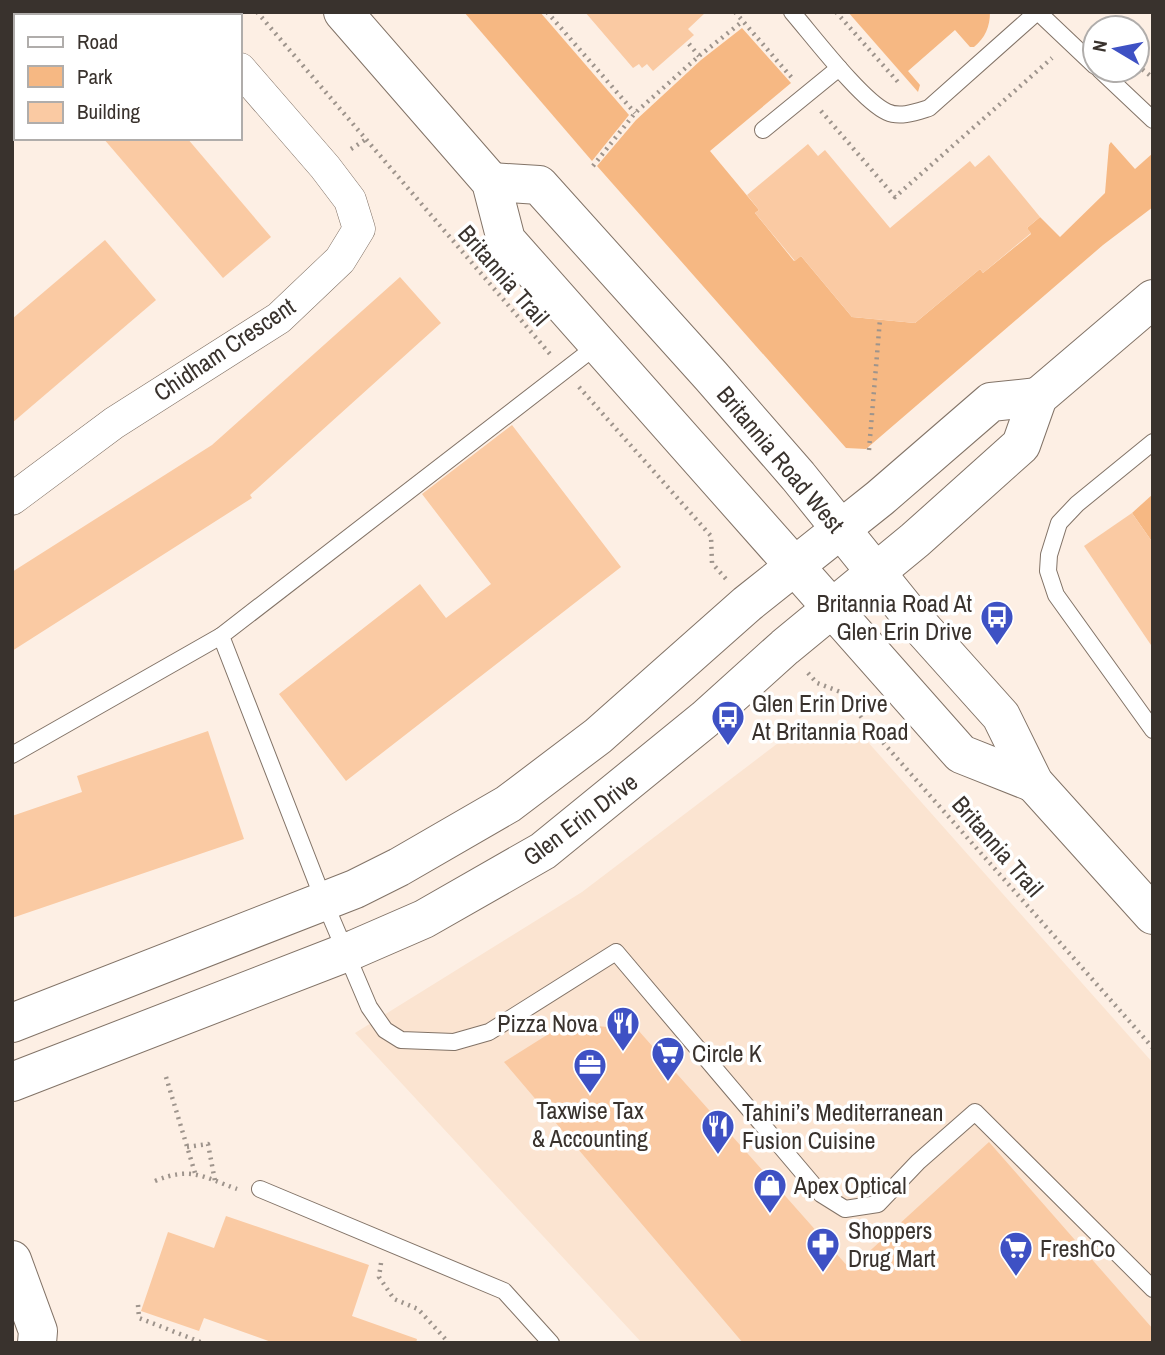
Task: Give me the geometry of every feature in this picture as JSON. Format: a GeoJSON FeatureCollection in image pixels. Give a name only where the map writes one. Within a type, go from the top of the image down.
{"type":"FeatureCollection","features":[{"type":"Feature","properties":{"kind":"street","name":"Britannia Road West"},"geometry":{"type":"LineString","coordinates":[[344,12],[491,182],[506,240],[961,754],[1034,783]]}},
{"type":"Feature","properties":{"kind":"street","name":"Chidham Crescent"},"geometry":{"type":"LineString","coordinates":[[12,499],[114,422],[279,318],[340,260],[359,229],[350,200],[242,71]]}},
{"type":"Feature","properties":{"kind":"street","name":"Britannia Road West"},"geometry":{"type":"LineString","coordinates":[[491,182],[539,185],[711,376],[906,610],[1001,716],[1034,783],[1153,915]]}},
{"type":"Feature","properties":{"kind":"street"},"geometry":{"type":"LineString","coordinates":[[12,1023],[324,901],[399,867],[508,804],[597,736],[747,604],[841,530],[991,402],[1038,397],[1153,299]]}},
{"type":"Feature","properties":{"kind":"street","name":"Glen Erin Drive"},"geometry":{"type":"LineString","coordinates":[[12,1082],[346,953],[424,919],[542,851],[695,728],[785,647],[1021,446],[1038,397]]}},
{"type":"Feature","properties":{"kind":"street"},"geometry":{"type":"LineString","coordinates":[[12,1261],[38,1331],[37,1343]]}},
{"type":"Feature","properties":{"kind":"lane"},"geometry":{"type":"LineString","coordinates":[[792,12],[839,68],[870,100],[887,112],[910,114],[929,108],[1038,12],[1081,53]]}},
{"type":"Feature","properties":{"kind":"lane"},"geometry":{"type":"LineString","coordinates":[[763,130],[839,68]]}},
{"type":"Feature","properties":{"kind":"lane"},"geometry":{"type":"LineString","coordinates":[[1115,84],[1153,120]]}},
{"type":"Feature","properties":{"kind":"lane"},"geometry":{"type":"LineString","coordinates":[[12,755],[220,636],[599,344]]}},
{"type":"Feature","properties":{"kind":"lane"},"geometry":{"type":"LineString","coordinates":[[1153,442],[1059,523],[1049,555],[1048,571],[1056,595],[1153,730]]}},
{"type":"Feature","properties":{"kind":"lane"},"geometry":{"type":"LineString","coordinates":[[220,636],[324,901],[369,1007],[385,1030],[401,1040],[454,1042],[489,1032],[616,953],[821,1194],[845,1209],[878,1204],[918,1161],[975,1112],[1153,1289]]}},
{"type":"Feature","properties":{"kind":"lane"},"geometry":{"type":"LineString","coordinates":[[260,1189],[505,1291],[551,1343]]}},
{"type":"Feature","properties":{"kind":"path","name":"Britannia Trail"},"geometry":{"type":"LineString","coordinates":[[257,12],[455,246],[710,536],[712,563]]}},
{"type":"Feature","properties":{"kind":"path"},"geometry":{"type":"LineString","coordinates":[[547,12],[635,113]]}},
{"type":"Feature","properties":{"kind":"path"},"geometry":{"type":"LineString","coordinates":[[836,12],[898,82]]}},
{"type":"Feature","properties":{"kind":"path"},"geometry":{"type":"LineString","coordinates":[[593,166],[635,113],[743,21]]}},
{"type":"Feature","properties":{"kind":"path"},"geometry":{"type":"LineString","coordinates":[[689,44],[699,56]]}},
{"type":"Feature","properties":{"kind":"path"},"geometry":{"type":"LineString","coordinates":[[869,450],[880,320]]}},
{"type":"Feature","properties":{"kind":"path","name":"Britannia Trail"},"geometry":{"type":"LineString","coordinates":[[811,677],[817,684],[843,693],[865,722],[1153,1048]]}},
{"type":"Feature","properties":{"kind":"path"},"geometry":{"type":"LineString","coordinates":[[166,1077],[195,1174]]}},
{"type":"Feature","properties":{"kind":"path"},"geometry":{"type":"LineString","coordinates":[[187,1147],[208,1144],[215,1181]]}},
{"type":"Feature","properties":{"kind":"path"},"geometry":{"type":"LineString","coordinates":[[155,1181],[174,1173],[195,1174],[246,1193],[260,1189]]}},
{"type":"Feature","properties":{"kind":"path"},"geometry":{"type":"LineString","coordinates":[[384,1241],[379,1277],[394,1299],[418,1309],[449,1343]]}},
{"type":"Feature","properties":{"kind":"path"},"geometry":{"type":"LineString","coordinates":[[138,1304],[139,1318],[203,1343]]}},
{"type":"Feature","properties":{"kind":"shaded area"},"geometry":{"type":"Polygon","coordinates":[[[851,723],[1153,1063],[1153,1343],[642,1343],[355,1033],[582,892],[798,728],[851,723]]]}},
{"type":"Feature","properties":{"kind":"green space"},"geometry":{"type":"Polygon","coordinates":[[[464,12],[540,12],[629,115],[592,161],[464,12]]]}},
{"type":"Feature","properties":{"kind":"green space"},"geometry":{"type":"Polygon","coordinates":[[[848,12],[990,12],[986,32],[974,47],[970,47],[955,30],[908,71],[920,85],[918,92],[848,12]]]}},
{"type":"Feature","properties":{"kind":"green space"},"geometry":{"type":"Polygon","coordinates":[[[742,28],[791,83],[710,151],[759,210],[755,213],[794,261],[801,256],[852,317],[915,323],[980,269],[983,273],[1031,234],[1027,228],[1040,217],[1060,237],[1105,193],[1111,142],[1135,169],[1153,153],[1153,207],[1103,245],[866,449],[846,448],[597,166],[636,120],[701,60],[742,28]]]}},
{"type":"Feature","properties":{"kind":"green space"},"geometry":{"type":"Polygon","coordinates":[[[1153,494],[1153,543],[1132,513],[1153,494]]]}},
{"type":"Feature","properties":{"kind":"building"},"geometry":{"type":"Polygon","coordinates":[[[585,12],[706,12],[688,29],[694,35],[653,71],[647,64],[642,68],[639,64],[633,68],[585,12]]]}},
{"type":"Feature","properties":{"kind":"building"},"geometry":{"type":"Polygon","coordinates":[[[105,140],[189,140],[271,237],[223,278],[105,140]]]}},
{"type":"Feature","properties":{"kind":"building"},"geometry":{"type":"Polygon","coordinates":[[[808,144],[818,156],[825,150],[890,228],[970,161],[975,167],[989,155],[1040,217],[1027,228],[1031,233],[983,273],[980,269],[915,323],[852,317],[801,256],[795,261],[755,213],[759,210],[747,195],[808,144]]]}},
{"type":"Feature","properties":{"kind":"building"},"geometry":{"type":"Polygon","coordinates":[[[105,240],[156,300],[12,423],[12,319],[105,240]]]}},
{"type":"Feature","properties":{"kind":"building"},"geometry":{"type":"Polygon","coordinates":[[[400,277],[441,323],[250,495],[252,498],[12,651],[12,572],[212,445],[400,277]]]}},
{"type":"Feature","properties":{"kind":"building"},"geometry":{"type":"Polygon","coordinates":[[[512,425],[621,567],[346,781],[279,694],[420,584],[446,618],[491,584],[422,494],[512,425]]]}},
{"type":"Feature","properties":{"kind":"building"},"geometry":{"type":"Polygon","coordinates":[[[1132,513],[1153,543],[1153,648],[1084,546],[1132,513]]]}},
{"type":"Feature","properties":{"kind":"building"},"geometry":{"type":"Polygon","coordinates":[[[208,731],[244,839],[12,918],[12,816],[82,792],[77,776],[208,731]]]}},
{"type":"Feature","properties":{"kind":"building"},"geometry":{"type":"Polygon","coordinates":[[[566,1023],[638,1030],[850,1269],[989,1142],[1153,1329],[1153,1343],[743,1343],[504,1062],[566,1023]]]}},
{"type":"Feature","properties":{"kind":"building"},"geometry":{"type":"Polygon","coordinates":[[[226,1216],[369,1265],[352,1316],[417,1339],[416,1343],[274,1343],[204,1318],[199,1331],[141,1311],[168,1232],[214,1248],[226,1216]]]}},
{"type":"Feature","properties":{"kind":"place","name":"Britannia Road At Glen Erin Drive"},"geometry":{"type":"Point","coordinates":[997,647]}},
{"type":"Feature","properties":{"kind":"place","name":"Glen Erin Drive At Britannia Road"},"geometry":{"type":"Point","coordinates":[728,747]}},
{"type":"Feature","properties":{"kind":"place","name":"Pizza Nova"},"geometry":{"type":"Point","coordinates":[623,1053]}},
{"type":"Feature","properties":{"kind":"place","name":"Circle K"},"geometry":{"type":"Point","coordinates":[668,1083]}},
{"type":"Feature","properties":{"kind":"place","name":"Taxwise Tax & Accounting"},"geometry":{"type":"Point","coordinates":[590,1095]}},
{"type":"Feature","properties":{"kind":"place","name":"Tahini’s Mediterranean Fusion Cuisine"},"geometry":{"type":"Point","coordinates":[718,1156]}},
{"type":"Feature","properties":{"kind":"place","name":"Apex Optical"},"geometry":{"type":"Point","coordinates":[770,1215]}},
{"type":"Feature","properties":{"kind":"place","name":"Shoppers Drug Mart"},"geometry":{"type":"Point","coordinates":[823,1274]}},
{"type":"Feature","properties":{"kind":"place","name":"FreshCo"},"geometry":{"type":"Point","coordinates":[1016,1278]}}]}
